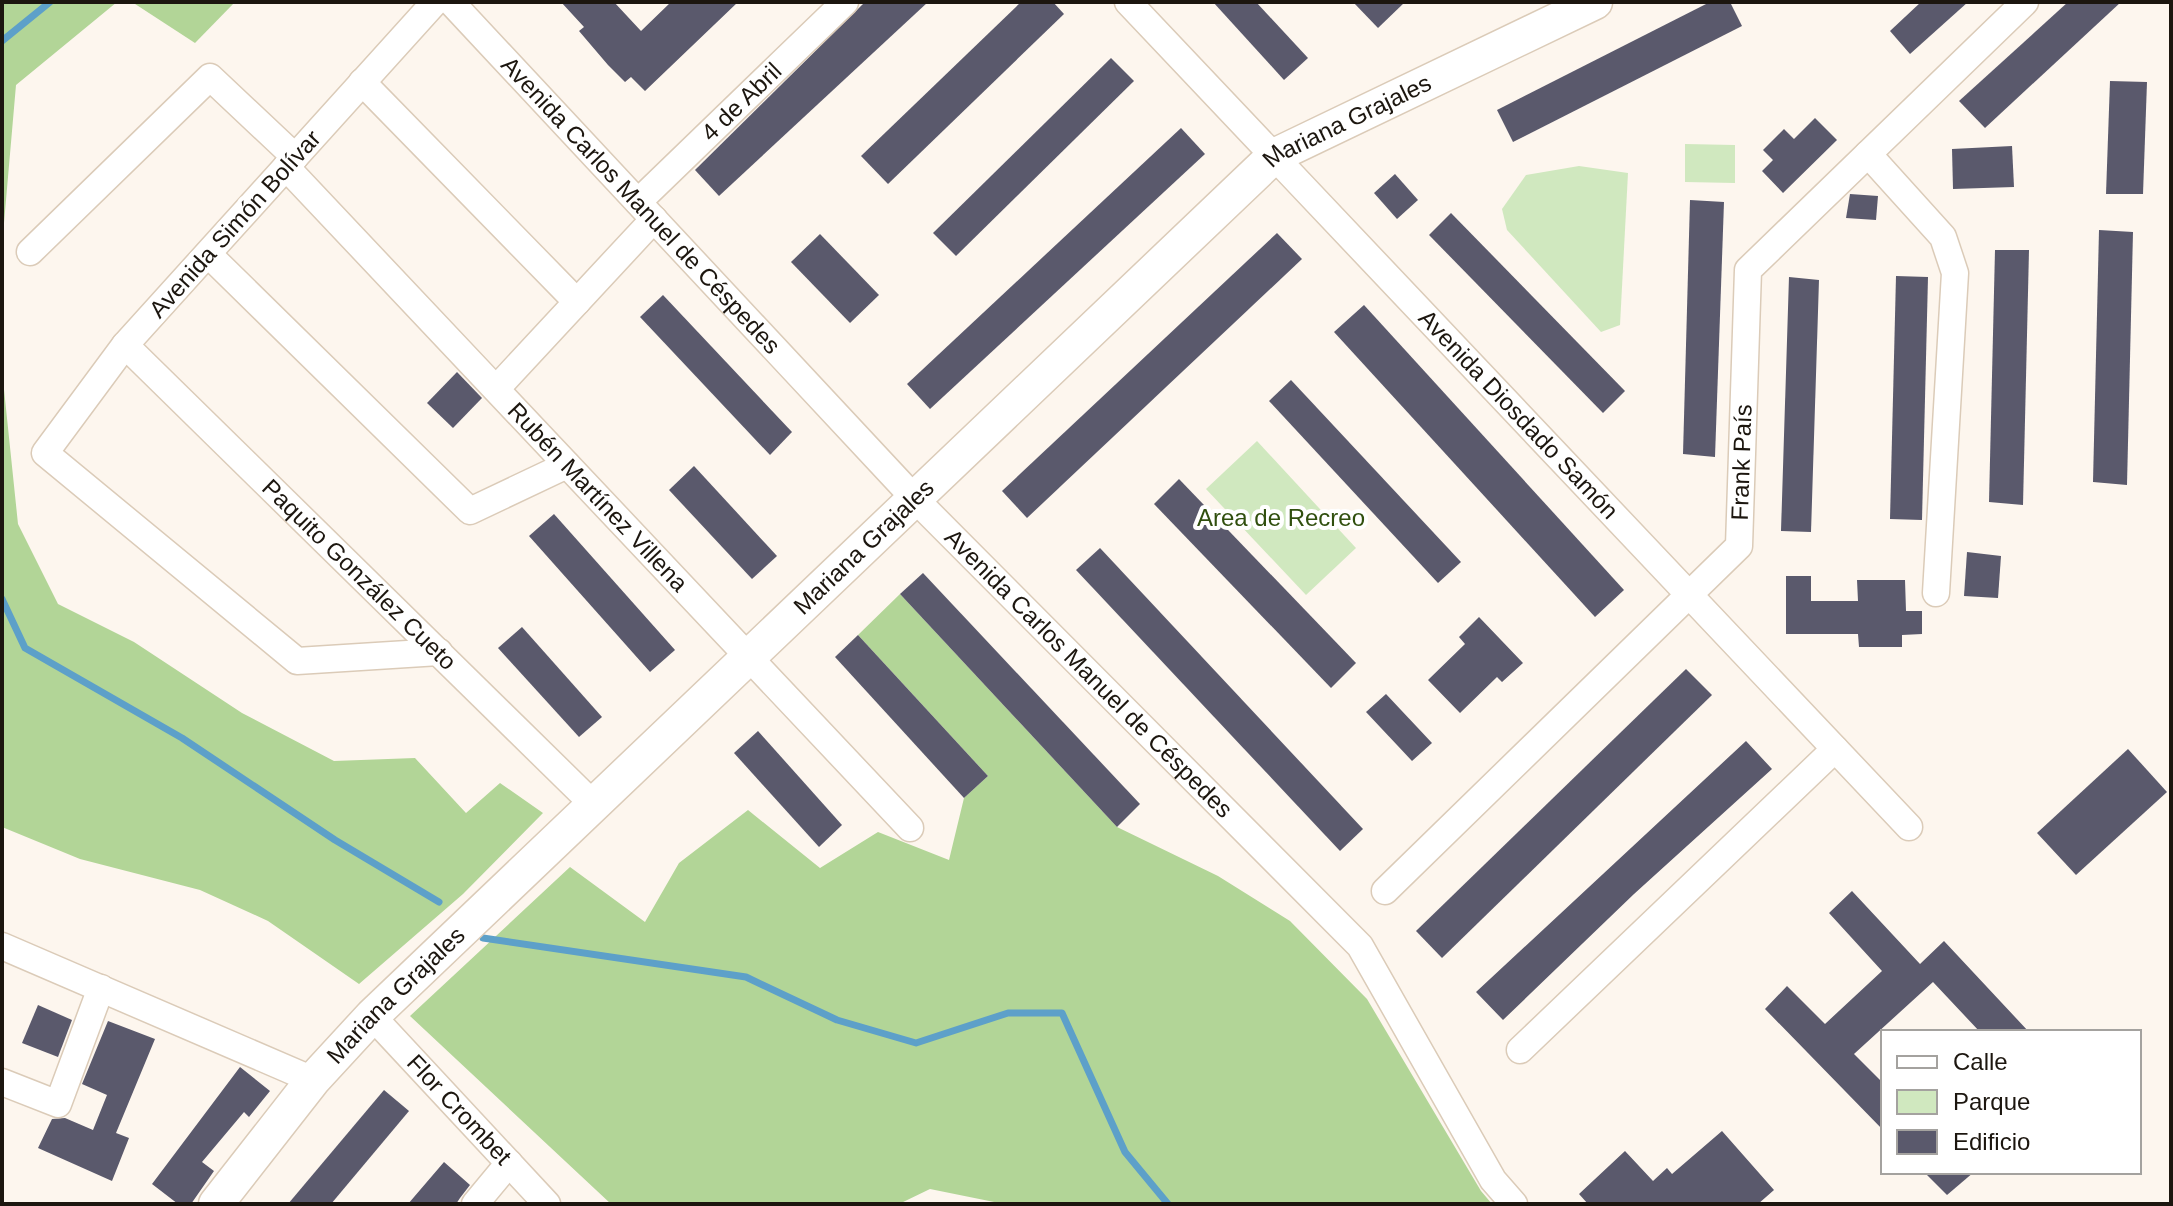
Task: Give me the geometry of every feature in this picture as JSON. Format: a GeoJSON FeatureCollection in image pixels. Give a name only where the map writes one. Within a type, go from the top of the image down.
{"type":"FeatureCollection","features":[{"type":"Feature","properties":{"kind":"street","name":"Avenida Simón Bolívar"},"geometry":{"type":"LineString","coordinates":[[435,2],[125,345],[45,453],[297,661],[439,652]]}},
{"type":"Feature","properties":{"kind":"street","name":"Avenida Carlos Manuel de Céspedes"},"geometry":{"type":"LineString","coordinates":[[451,2],[915,499],[1360,946],[1493,1180],[1514,1204]]}},
{"type":"Feature","properties":{"kind":"street","name":"4 de Abril"},"geometry":{"type":"LineString","coordinates":[[496,389],[577,302],[646,211],[845,2]]}},
{"type":"Feature","properties":{"kind":"street","name":"Avenida Diosdado Samón"},"geometry":{"type":"LineString","coordinates":[[1128,2],[1909,827]]}},
{"type":"Feature","properties":{"kind":"street","name":"Mariana Grajales"},"geometry":{"type":"LineString","coordinates":[[216,1204],[313,1080],[372,1016],[1274,156],[1595,2]]}},
{"type":"Feature","properties":{"kind":"street","name":"Frank País"},"geometry":{"type":"LineString","coordinates":[[1385,891],[1739,546],[1748,270],[2025,2]]}},
{"type":"Feature","properties":{"kind":"street","name":"Rubén Martínez Villena"},"geometry":{"type":"LineString","coordinates":[[30,252],[210,77],[496,389],[910,828]]}},
{"type":"Feature","properties":{"kind":"street"},"geometry":{"type":"LineString","coordinates":[[362,82],[577,302]]}},
{"type":"Feature","properties":{"kind":"street"},"geometry":{"type":"LineString","coordinates":[[1868,154],[1943,237],[1955,273],[1936,593]]}},
{"type":"Feature","properties":{"kind":"street"},"geometry":{"type":"LineString","coordinates":[[208,254],[470,511],[567,465]]}},
{"type":"Feature","properties":{"kind":"street","name":"Paquito González Cueto"},"geometry":{"type":"LineString","coordinates":[[125,345],[594,805]]}},
{"type":"Feature","properties":{"kind":"street"},"geometry":{"type":"LineString","coordinates":[[1520,1050],[1835,749]]}},
{"type":"Feature","properties":{"kind":"street"},"geometry":{"type":"LineString","coordinates":[[2,946],[313,1080]]}},
{"type":"Feature","properties":{"kind":"street"},"geometry":{"type":"LineString","coordinates":[[2,1082],[58,1104],[101,988]]}},
{"type":"Feature","properties":{"kind":"street","name":"Flor Crombet"},"geometry":{"type":"LineString","coordinates":[[372,1016],[547,1204]]}},
{"type":"Feature","properties":{"kind":"street"},"geometry":{"type":"LineString","coordinates":[[475,1204],[509,1163]]}},
{"type":"Feature","properties":{"kind":"green space"},"geometry":{"type":"Polygon","coordinates":[[[2,2],[117,2],[16,85],[2,246],[2,2]]]}},
{"type":"Feature","properties":{"kind":"green space"},"geometry":{"type":"Polygon","coordinates":[[[132,2],[235,2],[195,43],[132,2]]]}},
{"type":"Feature","properties":{"kind":"green space"},"geometry":{"type":"Polygon","coordinates":[[[1685,144],[1735,145],[1735,183],[1685,182],[1685,144]]]}},
{"type":"Feature","properties":{"kind":"green space"},"geometry":{"type":"Polygon","coordinates":[[[1579,166],[1628,173],[1620,325],[1601,332],[1507,230],[1502,209],[1526,175],[1579,166]]]}},
{"type":"Feature","properties":{"kind":"green space"},"geometry":{"type":"Polygon","coordinates":[[[2,370],[18,524],[58,604],[134,642],[242,713],[334,761],[415,758],[466,813],[500,783],[543,813],[463,894],[359,984],[268,921],[200,890],[80,859],[2,827],[2,370]]]}},
{"type":"Feature","properties":{"kind":"green space","name":"Area de Recreo"},"geometry":{"type":"Polygon","coordinates":[[[1257,441],[1356,548],[1306,595],[1206,489],[1257,441]]]}},
{"type":"Feature","properties":{"kind":"green space"},"geometry":{"type":"Polygon","coordinates":[[[900,594],[1117,827],[1218,876],[1290,921],[1367,999],[1481,1191],[1492,1204],[1004,1204],[930,1189],[899,1204],[611,1204],[410,1016],[570,867],[645,922],[679,863],[748,810],[820,868],[878,832],[949,860],[964,798],[988,776],[858,635],[900,594]]]}},
{"type":"Feature","properties":{"kind":"building"},"geometry":{"type":"Polygon","coordinates":[[[561,2],[614,2],[641,31],[671,2],[738,2],[645,91],[631,77],[625,82],[608,65],[579,31],[584,27],[561,2]]]}},
{"type":"Feature","properties":{"kind":"building"},"geometry":{"type":"Polygon","coordinates":[[[865,2],[928,2],[719,196],[695,170],[865,2]]]}},
{"type":"Feature","properties":{"kind":"building"},"geometry":{"type":"Polygon","coordinates":[[[1021,2],[1053,2],[1064,14],[888,184],[861,156],[1021,2]]]}},
{"type":"Feature","properties":{"kind":"building"},"geometry":{"type":"Polygon","coordinates":[[[1213,2],[1256,2],[1308,58],[1284,80],[1213,2]]]}},
{"type":"Feature","properties":{"kind":"building"},"geometry":{"type":"Polygon","coordinates":[[[1353,2],[1405,2],[1378,28],[1353,2]]]}},
{"type":"Feature","properties":{"kind":"building"},"geometry":{"type":"Polygon","coordinates":[[[1710,2],[1730,2],[1742,26],[1513,142],[1497,110],[1710,2]]]}},
{"type":"Feature","properties":{"kind":"building"},"geometry":{"type":"Polygon","coordinates":[[[1921,2],[1968,2],[1910,54],[1890,31],[1921,2]]]}},
{"type":"Feature","properties":{"kind":"building"},"geometry":{"type":"Polygon","coordinates":[[[2068,2],[2121,2],[1985,128],[1959,101],[2068,2]]]}},
{"type":"Feature","properties":{"kind":"building"},"geometry":{"type":"Polygon","coordinates":[[[1111,58],[1134,81],[956,256],[933,233],[1111,58]]]}},
{"type":"Feature","properties":{"kind":"building"},"geometry":{"type":"Polygon","coordinates":[[[2110,81],[2147,82],[2143,194],[2106,194],[2110,81]]]}},
{"type":"Feature","properties":{"kind":"building"},"geometry":{"type":"Polygon","coordinates":[[[1815,118],[1837,140],[1783,193],[1762,171],[1773,160],[1763,150],[1784,129],[1794,139],[1815,118]]]}},
{"type":"Feature","properties":{"kind":"building"},"geometry":{"type":"Polygon","coordinates":[[[1181,128],[1205,154],[930,409],[907,384],[1181,128]]]}},
{"type":"Feature","properties":{"kind":"building"},"geometry":{"type":"Polygon","coordinates":[[[2012,146],[2014,187],[1953,189],[1952,149],[2012,146]]]}},
{"type":"Feature","properties":{"kind":"building"},"geometry":{"type":"Polygon","coordinates":[[[1395,174],[1418,200],[1397,219],[1374,193],[1395,174]]]}},
{"type":"Feature","properties":{"kind":"building"},"geometry":{"type":"Polygon","coordinates":[[[1850,194],[1878,196],[1876,220],[1846,218],[1850,194]]]}},
{"type":"Feature","properties":{"kind":"building"},"geometry":{"type":"Polygon","coordinates":[[[1690,200],[1724,202],[1715,457],[1683,454],[1690,200]]]}},
{"type":"Feature","properties":{"kind":"building"},"geometry":{"type":"Polygon","coordinates":[[[1451,213],[1625,391],[1603,413],[1429,235],[1451,213]]]}},
{"type":"Feature","properties":{"kind":"building"},"geometry":{"type":"Polygon","coordinates":[[[2099,230],[2133,232],[2127,485],[2093,482],[2099,230]]]}},
{"type":"Feature","properties":{"kind":"building"},"geometry":{"type":"Polygon","coordinates":[[[1277,233],[1302,259],[1027,518],[1002,491],[1277,233]]]}},
{"type":"Feature","properties":{"kind":"building"},"geometry":{"type":"Polygon","coordinates":[[[820,234],[879,295],[850,323],[791,262],[820,234]]]}},
{"type":"Feature","properties":{"kind":"building"},"geometry":{"type":"Polygon","coordinates":[[[1995,250],[2029,250],[2023,505],[1989,502],[1995,250]]]}},
{"type":"Feature","properties":{"kind":"building"},"geometry":{"type":"Polygon","coordinates":[[[1896,276],[1928,277],[1922,520],[1890,519],[1896,276]]]}},
{"type":"Feature","properties":{"kind":"building"},"geometry":{"type":"Polygon","coordinates":[[[1789,277],[1819,280],[1811,532],[1781,531],[1789,277]]]}},
{"type":"Feature","properties":{"kind":"building"},"geometry":{"type":"Polygon","coordinates":[[[663,295],[792,432],[770,455],[640,317],[663,295]]]}},
{"type":"Feature","properties":{"kind":"building"},"geometry":{"type":"Polygon","coordinates":[[[1364,305],[1624,590],[1595,617],[1334,332],[1364,305]]]}},
{"type":"Feature","properties":{"kind":"building"},"geometry":{"type":"Polygon","coordinates":[[[457,372],[482,398],[453,428],[427,403],[457,372]]]}},
{"type":"Feature","properties":{"kind":"building"},"geometry":{"type":"Polygon","coordinates":[[[1291,380],[1461,562],[1438,583],[1269,401],[1291,380]]]}},
{"type":"Feature","properties":{"kind":"building"},"geometry":{"type":"Polygon","coordinates":[[[694,466],[777,556],[752,579],[669,490],[694,466]]]}},
{"type":"Feature","properties":{"kind":"building"},"geometry":{"type":"Polygon","coordinates":[[[1179,479],[1356,663],[1331,688],[1154,504],[1179,479]]]}},
{"type":"Feature","properties":{"kind":"building"},"geometry":{"type":"Polygon","coordinates":[[[554,514],[675,650],[650,672],[529,536],[554,514]]]}},
{"type":"Feature","properties":{"kind":"building"},"geometry":{"type":"Polygon","coordinates":[[[1100,548],[1363,829],[1340,851],[1076,570],[1100,548]]]}},
{"type":"Feature","properties":{"kind":"building"},"geometry":{"type":"Polygon","coordinates":[[[1967,552],[2001,556],[1998,598],[1964,596],[1967,552]]]}},
{"type":"Feature","properties":{"kind":"building"},"geometry":{"type":"Polygon","coordinates":[[[923,573],[1140,804],[1117,827],[900,594],[923,573]]]}},
{"type":"Feature","properties":{"kind":"building"},"geometry":{"type":"Polygon","coordinates":[[[1786,576],[1811,576],[1811,601],[1858,601],[1857,580],[1905,580],[1906,611],[1922,611],[1922,634],[1902,635],[1902,647],[1859,647],[1858,634],[1786,634],[1786,576]]]}},
{"type":"Feature","properties":{"kind":"building"},"geometry":{"type":"Polygon","coordinates":[[[1479,617],[1523,663],[1502,682],[1497,677],[1460,713],[1428,680],[1465,644],[1459,637],[1479,617]]]}},
{"type":"Feature","properties":{"kind":"building"},"geometry":{"type":"Polygon","coordinates":[[[522,627],[602,717],[579,737],[498,648],[522,627]]]}},
{"type":"Feature","properties":{"kind":"building"},"geometry":{"type":"Polygon","coordinates":[[[858,635],[988,776],[964,798],[835,657],[858,635]]]}},
{"type":"Feature","properties":{"kind":"building"},"geometry":{"type":"Polygon","coordinates":[[[1686,669],[1712,695],[1442,958],[1416,931],[1686,669]]]}},
{"type":"Feature","properties":{"kind":"building"},"geometry":{"type":"Polygon","coordinates":[[[1386,694],[1432,743],[1412,761],[1366,712],[1386,694]]]}},
{"type":"Feature","properties":{"kind":"building"},"geometry":{"type":"Polygon","coordinates":[[[758,731],[842,825],[819,847],[734,753],[758,731]]]}},
{"type":"Feature","properties":{"kind":"building"},"geometry":{"type":"Polygon","coordinates":[[[1746,741],[1772,769],[1634,894],[1503,1020],[1476,992],[1746,741]]]}},
{"type":"Feature","properties":{"kind":"building"},"geometry":{"type":"Polygon","coordinates":[[[2128,749],[2167,792],[2076,875],[2037,833],[2128,749]]]}},
{"type":"Feature","properties":{"kind":"building"},"geometry":{"type":"Polygon","coordinates":[[[1852,891],[1920,964],[1944,941],[2027,1030],[1978,1030],[1933,982],[1854,1054],[1881,1081],[1881,1128],[1765,1009],[1787,986],[1825,1024],[1882,971],[1829,913],[1852,891]]]}},
{"type":"Feature","properties":{"kind":"building"},"geometry":{"type":"Polygon","coordinates":[[[38,1005],[72,1020],[58,1057],[22,1043],[38,1005]]]}},
{"type":"Feature","properties":{"kind":"building"},"geometry":{"type":"Polygon","coordinates":[[[108,1021],[155,1039],[116,1133],[129,1138],[112,1181],[38,1148],[52,1119],[65,1118],[93,1130],[107,1095],[82,1084],[108,1021]]]}},
{"type":"Feature","properties":{"kind":"building"},"geometry":{"type":"Polygon","coordinates":[[[240,1067],[270,1091],[249,1117],[244,1112],[202,1162],[214,1171],[191,1204],[178,1204],[152,1184],[240,1067]]]}},
{"type":"Feature","properties":{"kind":"building"},"geometry":{"type":"Polygon","coordinates":[[[384,1090],[409,1111],[331,1204],[288,1204],[384,1090]]]}},
{"type":"Feature","properties":{"kind":"building"},"geometry":{"type":"Polygon","coordinates":[[[1722,1131],[1774,1190],[1758,1204],[1588,1204],[1579,1194],[1625,1151],[1653,1181],[1667,1168],[1672,1174],[1722,1131]]]}},
{"type":"Feature","properties":{"kind":"building"},"geometry":{"type":"Polygon","coordinates":[[[444,1162],[470,1185],[456,1204],[408,1204],[444,1162]]]}},
{"type":"Feature","properties":{"kind":"building"},"geometry":{"type":"Polygon","coordinates":[[[1926,1174],[1972,1174],[1947,1195],[1926,1174]]]}},
{"type":"Feature","properties":{"kind":"waterway"},"geometry":{"type":"LineString","coordinates":[[2,41],[50,2]]}},
{"type":"Feature","properties":{"kind":"waterway"},"geometry":{"type":"LineString","coordinates":[[2,599],[25,648],[182,738],[335,840],[439,902]]}},
{"type":"Feature","properties":{"kind":"waterway"},"geometry":{"type":"LineString","coordinates":[[483,938],[746,977],[837,1020],[916,1043],[1008,1013],[1062,1013],[1125,1152],[1168,1204]]}}]}
